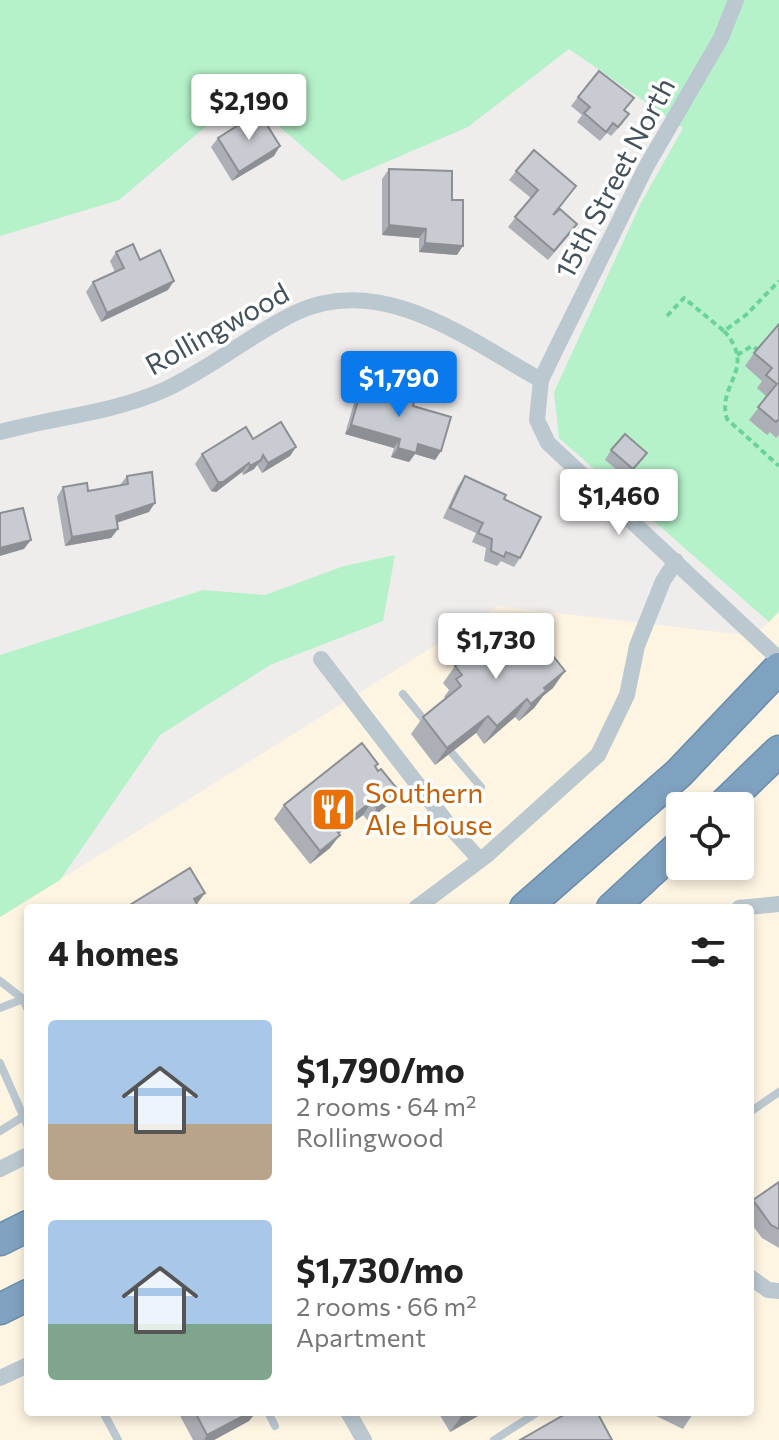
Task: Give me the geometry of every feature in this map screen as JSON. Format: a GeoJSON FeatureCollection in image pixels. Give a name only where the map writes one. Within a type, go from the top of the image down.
{"type":"FeatureCollection","features":[{"type":"Feature","properties":{"kind":"highway"},"geometry":{"type":"LineString","coordinates":[[530,904],[679,773],[779,668]]}},
{"type":"Feature","properties":{"kind":"highway"},"geometry":{"type":"LineString","coordinates":[[737,792],[779,751]]}},
{"type":"Feature","properties":{"kind":"highway"},"geometry":{"type":"LineString","coordinates":[[616,904],[666,858]]}},
{"type":"Feature","properties":{"kind":"highway"},"geometry":{"type":"LineString","coordinates":[[0,1240],[24,1228]]}},
{"type":"Feature","properties":{"kind":"highway"},"geometry":{"type":"LineString","coordinates":[[0,1309],[24,1297]]}},
{"type":"Feature","properties":{"kind":"street","name":"15th Street North"},"geometry":{"type":"LineString","coordinates":[[541,380],[632,194],[721,38],[736,0]]}},
{"type":"Feature","properties":{"kind":"street","name":"Rollingwood"},"geometry":{"type":"LineString","coordinates":[[0,432],[46,420],[121,407],[166,389],[294,314],[341,298],[380,302],[416,312],[541,380]]}},
{"type":"Feature","properties":{"kind":"street"},"geometry":{"type":"LineString","coordinates":[[541,380],[537,420],[548,443],[779,659]]}},
{"type":"Feature","properties":{"kind":"street"},"geometry":{"type":"LineString","coordinates":[[421,904],[480,860],[598,755],[627,695],[642,633],[663,581],[676,561]]}},
{"type":"Feature","properties":{"kind":"street"},"geometry":{"type":"LineString","coordinates":[[321,659],[451,828],[480,860]]}},
{"type":"Feature","properties":{"kind":"street"},"geometry":{"type":"LineString","coordinates":[[754,906],[779,904]]}},
{"type":"Feature","properties":{"kind":"street"},"geometry":{"type":"LineString","coordinates":[[0,1169],[24,1157]]}},
{"type":"Feature","properties":{"kind":"street"},"geometry":{"type":"LineString","coordinates":[[754,1280],[768,1290],[779,1291]]}},
{"type":"Feature","properties":{"kind":"street"},"geometry":{"type":"LineString","coordinates":[[0,1378],[24,1367]]}},
{"type":"Feature","properties":{"kind":"street"},"geometry":{"type":"LineString","coordinates":[[350,1416],[364,1440]]}},
{"type":"Feature","properties":{"kind":"lane"},"geometry":{"type":"LineString","coordinates":[[403,694],[426,722]]}},
{"type":"Feature","properties":{"kind":"lane"},"geometry":{"type":"LineString","coordinates":[[451,752],[481,787]]}},
{"type":"Feature","properties":{"kind":"lane"},"geometry":{"type":"LineString","coordinates":[[0,981],[23,999]]}},
{"type":"Feature","properties":{"kind":"lane"},"geometry":{"type":"LineString","coordinates":[[2,1004],[23,999]]}},
{"type":"Feature","properties":{"kind":"lane"},"geometry":{"type":"LineString","coordinates":[[0,1063],[24,1122]]}},
{"type":"Feature","properties":{"kind":"lane"},"geometry":{"type":"LineString","coordinates":[[754,1109],[779,1092]]}},
{"type":"Feature","properties":{"kind":"lane"},"geometry":{"type":"LineString","coordinates":[[0,1131],[21,1118]]}},
{"type":"Feature","properties":{"kind":"lane"},"geometry":{"type":"LineString","coordinates":[[105,1416],[118,1440]]}},
{"type":"Feature","properties":{"kind":"lane"},"geometry":{"type":"LineString","coordinates":[[270,1416],[275,1426]]}},
{"type":"Feature","properties":{"kind":"lane"},"geometry":{"type":"LineString","coordinates":[[494,1440],[532,1416]]}},
{"type":"Feature","properties":{"kind":"path"},"geometry":{"type":"LineString","coordinates":[[724,331],[746,315],[779,281]]}},
{"type":"Feature","properties":{"kind":"path"},"geometry":{"type":"LineString","coordinates":[[667,316],[685,296],[724,331],[737,355],[735,379],[723,408],[727,419],[779,466]]}},
{"type":"Feature","properties":{"kind":"path"},"geometry":{"type":"LineString","coordinates":[[737,355],[752,346],[758,350]]}},
{"type":"Feature","properties":{"kind":"shaded area"},"geometry":{"type":"Polygon","coordinates":[[[498,606],[753,636],[779,613],[779,1440],[0,1440],[0,917],[498,606]]]}},
{"type":"Feature","properties":{"kind":"green space"},"geometry":{"type":"Polygon","coordinates":[[[0,0],[779,0],[779,611],[769,622],[559,438],[554,392],[641,203],[683,128],[569,49],[468,127],[342,181],[243,95],[119,200],[0,236],[0,0]]]}},
{"type":"Feature","properties":{"kind":"green space"},"geometry":{"type":"Polygon","coordinates":[[[395,555],[383,621],[270,665],[160,735],[60,880],[0,917],[0,655],[203,590],[265,595],[344,566],[395,555]]]}},
{"type":"Feature","properties":{"kind":"building"},"geometry":{"type":"Polygon","coordinates":[[[599,71],[634,98],[624,110],[629,114],[618,127],[613,123],[606,132],[584,113],[590,107],[578,97],[599,71]]]}},
{"type":"Feature","properties":{"kind":"building"},"geometry":{"type":"Polygon","coordinates":[[[259,112],[280,146],[239,172],[218,138],[259,112]]]}},
{"type":"Feature","properties":{"kind":"building"},"geometry":{"type":"Polygon","coordinates":[[[534,150],[576,186],[553,215],[560,209],[577,224],[554,251],[515,217],[538,190],[516,171],[534,150]]]}},
{"type":"Feature","properties":{"kind":"building"},"geometry":{"type":"Polygon","coordinates":[[[389,169],[452,171],[452,200],[463,200],[463,246],[425,243],[426,229],[389,225],[389,169]]]}},
{"type":"Feature","properties":{"kind":"building"},"geometry":{"type":"Polygon","coordinates":[[[133,244],[140,260],[160,250],[174,281],[107,313],[93,282],[124,268],[116,252],[133,244]]]}},
{"type":"Feature","properties":{"kind":"building"},"geometry":{"type":"Polygon","coordinates":[[[779,324],[779,419],[776,422],[758,407],[777,384],[766,375],[772,368],[754,353],[779,324]]]}},
{"type":"Feature","properties":{"kind":"building"},"geometry":{"type":"Polygon","coordinates":[[[364,380],[392,388],[388,399],[398,402],[400,395],[415,399],[413,406],[451,417],[441,451],[418,444],[416,453],[398,448],[400,439],[351,425],[364,380]]]}},
{"type":"Feature","properties":{"kind":"building"},"geometry":{"type":"Polygon","coordinates":[[[281,422],[296,447],[268,463],[263,455],[261,460],[250,466],[249,463],[223,482],[218,482],[202,454],[246,427],[253,439],[281,422]]]}},
{"type":"Feature","properties":{"kind":"building"},"geometry":{"type":"Polygon","coordinates":[[[625,434],[647,453],[633,469],[611,450],[625,434]]]}},
{"type":"Feature","properties":{"kind":"building"},"geometry":{"type":"Polygon","coordinates":[[[152,472],[155,503],[116,516],[118,529],[72,537],[63,487],[87,483],[88,491],[128,484],[127,476],[152,472]]]}},
{"type":"Feature","properties":{"kind":"building"},"geometry":{"type":"Polygon","coordinates":[[[465,476],[506,495],[504,499],[541,517],[520,558],[506,552],[504,557],[491,551],[492,539],[478,533],[483,523],[450,508],[465,476]]]}},
{"type":"Feature","properties":{"kind":"building"},"geometry":{"type":"Polygon","coordinates":[[[23,508],[31,540],[0,548],[0,513],[23,508]]]}},
{"type":"Feature","properties":{"kind":"building"},"geometry":{"type":"Polygon","coordinates":[[[520,614],[565,671],[544,688],[546,691],[531,704],[527,699],[497,726],[488,716],[447,748],[423,717],[461,686],[456,679],[462,675],[455,666],[520,614]]]}},
{"type":"Feature","properties":{"kind":"building","name":"Southern Ale House"},"geometry":{"type":"Polygon","coordinates":[[[362,743],[378,764],[375,766],[378,771],[381,769],[399,791],[377,808],[372,801],[336,830],[340,835],[320,851],[284,805],[362,743]]]}},
{"type":"Feature","properties":{"kind":"building"},"geometry":{"type":"Polygon","coordinates":[[[190,868],[205,893],[194,899],[197,904],[132,904],[190,868]]]}},
{"type":"Feature","properties":{"kind":"building"},"geometry":{"type":"Polygon","coordinates":[[[779,1182],[779,1229],[771,1225],[754,1199],[779,1182]]]}},
{"type":"Feature","properties":{"kind":"building"},"geometry":{"type":"Polygon","coordinates":[[[197,1416],[243,1416],[207,1435],[197,1416]]]}},
{"type":"Feature","properties":{"kind":"building"},"geometry":{"type":"Polygon","coordinates":[[[562,1416],[599,1416],[612,1440],[520,1440],[562,1416]]]}},
{"type":"Feature","properties":{"kind":"place","name":"Southern Ale House"},"geometry":{"type":"Point","coordinates":[334,809]}}]}
